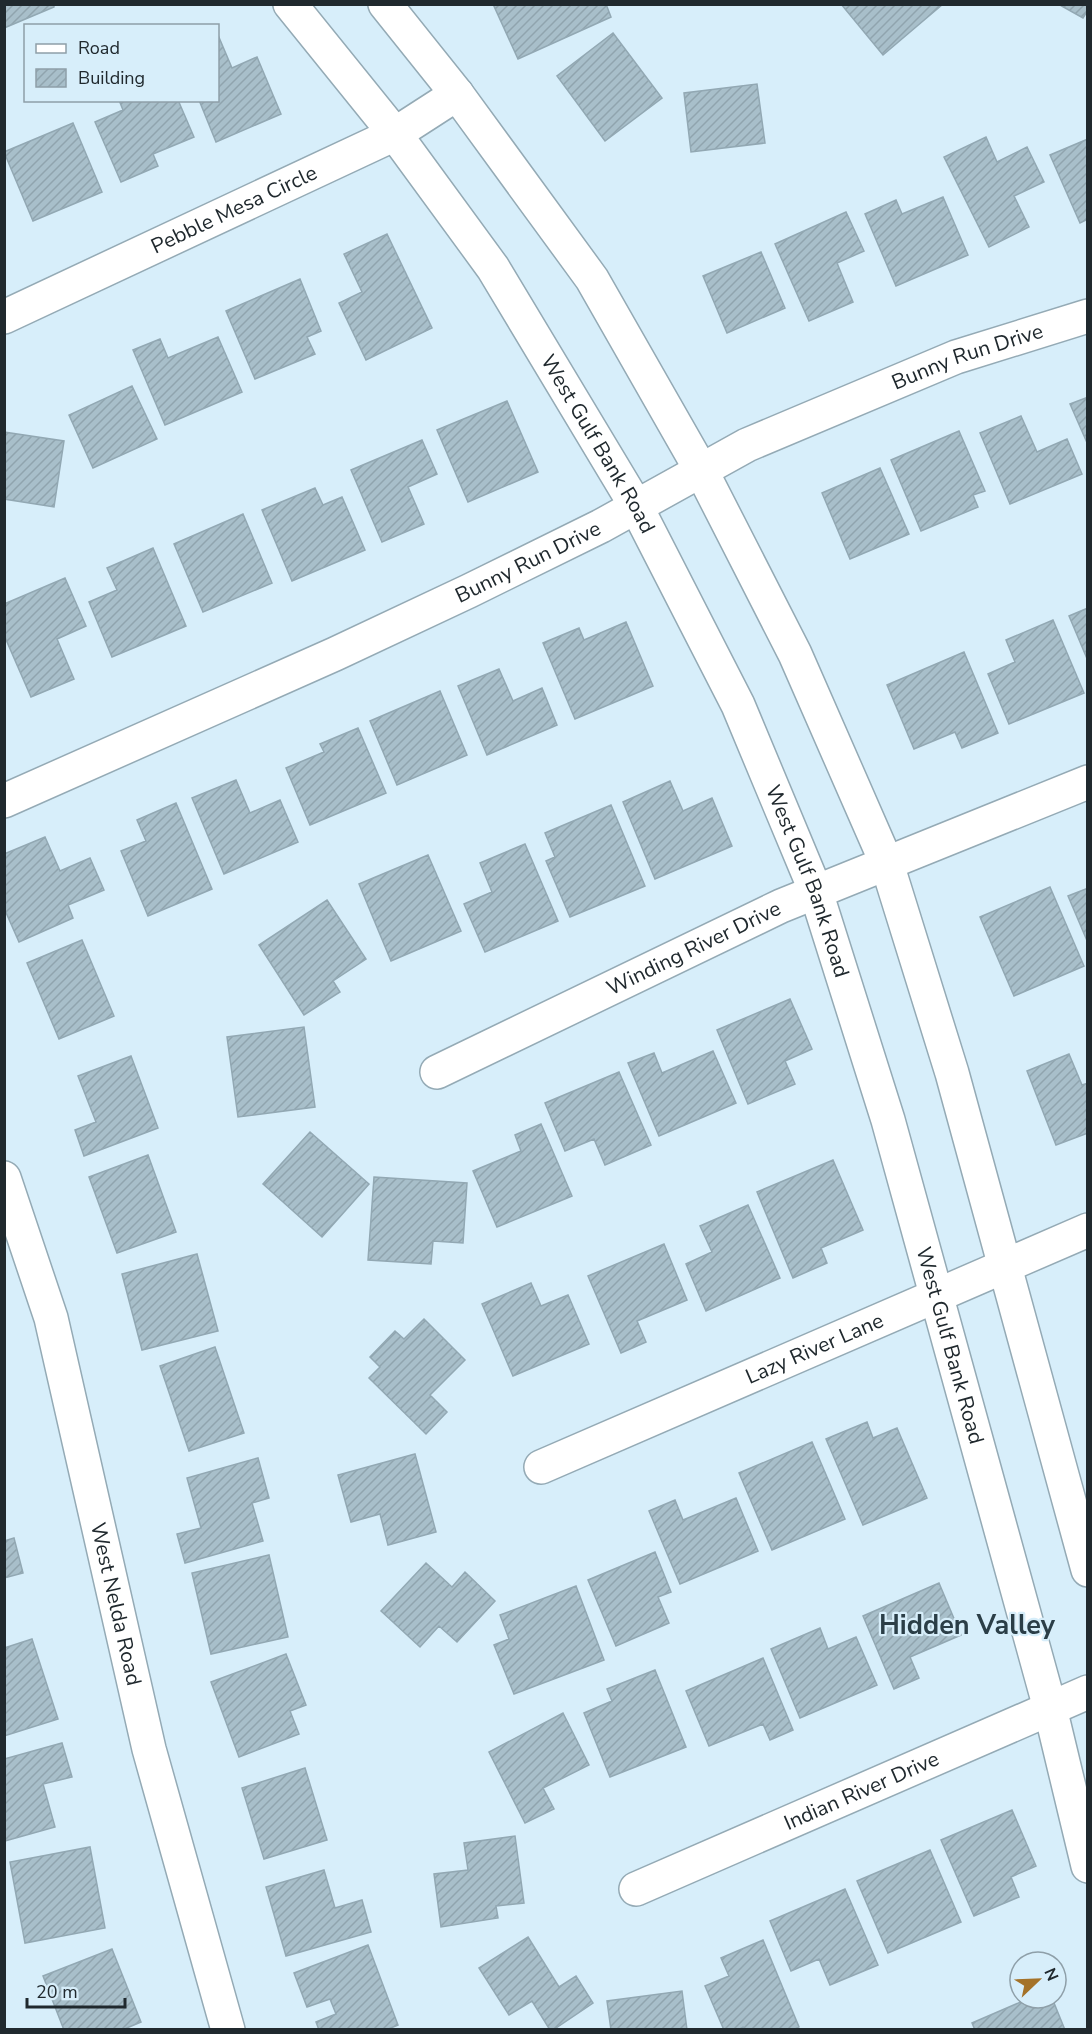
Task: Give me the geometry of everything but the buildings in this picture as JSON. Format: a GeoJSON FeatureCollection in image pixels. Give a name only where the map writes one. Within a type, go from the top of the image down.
{"type":"FeatureCollection","features":[{"type":"Feature","properties":{"kind":"street","name":"West Gulf Bank Road"},"geometry":{"type":"LineString","coordinates":[[290,4],[395,134],[494,268],[636,506],[738,705],[816,892],[888,1120],[1050,1708],[1088,1866]]}},
{"type":"Feature","properties":{"kind":"street"},"geometry":{"type":"LineString","coordinates":[[385,4],[457,94],[592,279],[701,470],[795,654],[887,864],[952,1073],[1088,1570]]}},
{"type":"Feature","properties":{"kind":"street","name":"Pebble Mesa Circle"},"geometry":{"type":"LineString","coordinates":[[4,317],[395,134],[457,94]]}},
{"type":"Feature","properties":{"kind":"street","name":"Bunny Run Drive"},"geometry":{"type":"LineString","coordinates":[[4,801],[346,649],[469,591],[601,526],[747,445],[956,357],[1088,316]]}},
{"type":"Feature","properties":{"kind":"street","name":"Winding River Drive"},"geometry":{"type":"LineString","coordinates":[[437,1072],[782,906],[1088,782]]}},
{"type":"Feature","properties":{"kind":"street","name":"West Nelda Road"},"geometry":{"type":"LineString","coordinates":[[4,1178],[51,1318],[149,1749],[228,2030]]}},
{"type":"Feature","properties":{"kind":"street","name":"Lazy River Lane"},"geometry":{"type":"LineString","coordinates":[[541,1467],[1088,1230]]}},
{"type":"Feature","properties":{"kind":"street","name":"Indian River Drive"},"geometry":{"type":"LineString","coordinates":[[636,1888],[1088,1692]]}},
{"type":"Feature","properties":{"kind":"district","name":"Hidden Valley"},"geometry":{"type":"Point","coordinates":[967,1625]}}]}
